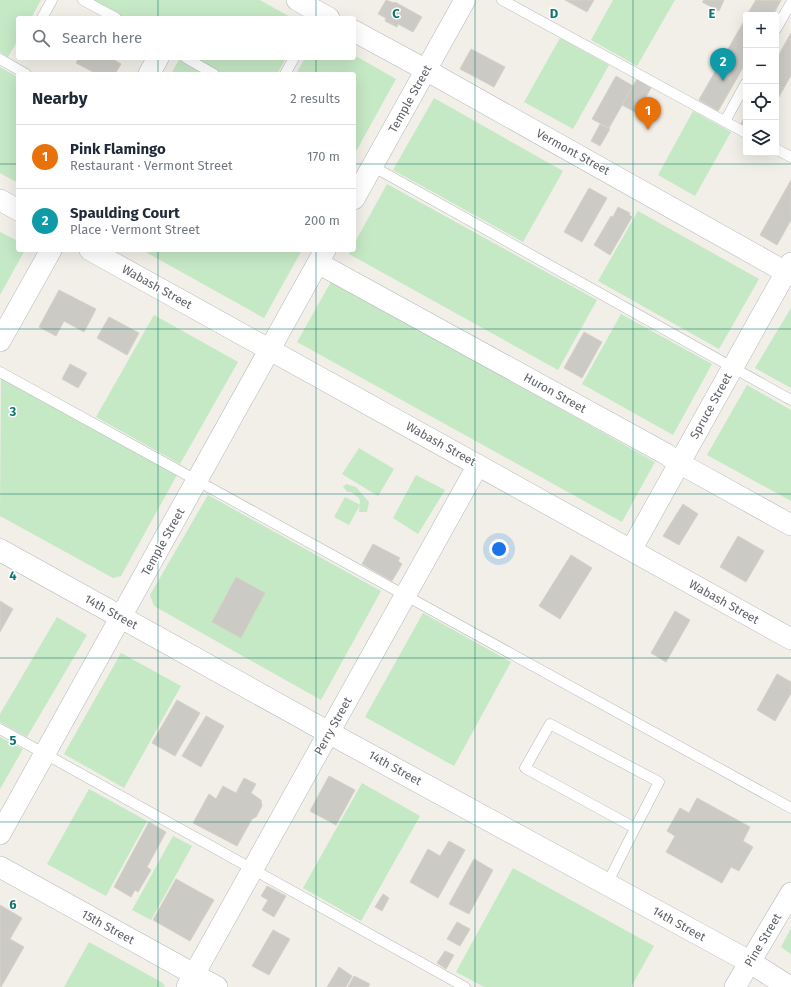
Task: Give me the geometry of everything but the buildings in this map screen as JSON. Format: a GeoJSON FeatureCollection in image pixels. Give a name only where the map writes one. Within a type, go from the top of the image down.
{"type":"FeatureCollection","features":[{"type":"Feature","properties":{"kind":"street"},"geometry":{"type":"LineString","coordinates":[[297,0],[323,16]]}},
{"type":"Feature","properties":{"kind":"street","name":"Temple Street"},"geometry":{"type":"LineString","coordinates":[[356,195],[465,0]]}},
{"type":"Feature","properties":{"kind":"street","name":"Vermont Street"},"geometry":{"type":"LineString","coordinates":[[356,32],[789,270]]}},
{"type":"Feature","properties":{"kind":"street"},"geometry":{"type":"LineString","coordinates":[[150,72],[157,60]]}},
{"type":"Feature","properties":{"kind":"street"},"geometry":{"type":"LineString","coordinates":[[0,200],[16,209]]}},
{"type":"Feature","properties":{"kind":"street"},"geometry":{"type":"LineString","coordinates":[[0,341],[49,252]]}},
{"type":"Feature","properties":{"kind":"street","name":"Wabash Street"},"geometry":{"type":"LineString","coordinates":[[94,252],[791,639]]}},
{"type":"Feature","properties":{"kind":"street","name":"Temple Street"},"geometry":{"type":"LineString","coordinates":[[0,834],[322,256]]}},
{"type":"Feature","properties":{"kind":"street","name":"Huron Street"},"geometry":{"type":"LineString","coordinates":[[322,256],[666,454],[679,463],[791,525]]}},
{"type":"Feature","properties":{"kind":"street","name":"Spruce Street"},"geometry":{"type":"LineString","coordinates":[[631,550],[789,270]]}},
{"type":"Feature","properties":{"kind":"street","name":"Perry Street"},"geometry":{"type":"LineString","coordinates":[[191,981],[407,596],[478,465]]}},
{"type":"Feature","properties":{"kind":"street","name":"14th Street"},"geometry":{"type":"LineString","coordinates":[[0,550],[329,733],[750,962],[789,987]]}},
{"type":"Feature","properties":{"kind":"street","name":"15th Street"},"geometry":{"type":"LineString","coordinates":[[0,867],[191,981],[217,987]]}},
{"type":"Feature","properties":{"kind":"street","name":"Pine Street"},"geometry":{"type":"LineString","coordinates":[[735,987],[791,893]]}},
{"type":"Feature","properties":{"kind":"lane"},"geometry":{"type":"LineString","coordinates":[[43,16],[52,0]]}},
{"type":"Feature","properties":{"kind":"lane"},"geometry":{"type":"LineString","coordinates":[[84,0],[112,16]]}},
{"type":"Feature","properties":{"kind":"lane"},"geometry":{"type":"LineString","coordinates":[[502,0],[743,131]]}},
{"type":"Feature","properties":{"kind":"lane"},"geometry":{"type":"LineString","coordinates":[[779,24],[791,2]]}},
{"type":"Feature","properties":{"kind":"lane"},"geometry":{"type":"LineString","coordinates":[[0,59],[23,72]]}},
{"type":"Feature","properties":{"kind":"lane"},"geometry":{"type":"LineString","coordinates":[[14,67],[18,60]]}},
{"type":"Feature","properties":{"kind":"lane"},"geometry":{"type":"LineString","coordinates":[[190,60],[210,72]]}},
{"type":"Feature","properties":{"kind":"lane"},"geometry":{"type":"LineString","coordinates":[[286,72],[293,60]]}},
{"type":"Feature","properties":{"kind":"lane"},"geometry":{"type":"LineString","coordinates":[[725,121],[745,84]]}},
{"type":"Feature","properties":{"kind":"lane"},"geometry":{"type":"LineString","coordinates":[[779,151],[791,157]]}},
{"type":"Feature","properties":{"kind":"lane"},"geometry":{"type":"LineString","coordinates":[[372,166],[791,400]]}},
{"type":"Feature","properties":{"kind":"lane"},"geometry":{"type":"LineString","coordinates":[[0,372],[791,808]]}},
{"type":"Feature","properties":{"kind":"lane"},"geometry":{"type":"LineString","coordinates":[[607,884],[636,828],[659,782],[550,724],[525,768],[636,828]]}},
{"type":"Feature","properties":{"kind":"lane"},"geometry":{"type":"LineString","coordinates":[[0,729],[465,987]]}},
{"type":"Feature","properties":{"kind":"green space"},"geometry":{"type":"Polygon","coordinates":[[[0,0],[41,0],[32,16],[16,16],[16,43],[8,57],[0,52],[0,0]]]}},
{"type":"Feature","properties":{"kind":"green space"},"geometry":{"type":"Polygon","coordinates":[[[91,0],[260,0],[288,16],[119,16],[91,0]]]}},
{"type":"Feature","properties":{"kind":"green space"},"geometry":{"type":"Polygon","coordinates":[[[613,0],[675,0],[637,66],[591,40],[613,0]]]}},
{"type":"Feature","properties":{"kind":"green space"},"geometry":{"type":"Polygon","coordinates":[[[560,38],[609,65],[573,129],[524,102],[560,38]]]}},
{"type":"Feature","properties":{"kind":"green space"},"geometry":{"type":"Polygon","coordinates":[[[356,56],[396,79],[356,151],[356,72],[297,72],[304,60],[356,60],[356,56]]]}},
{"type":"Feature","properties":{"kind":"green space"},"geometry":{"type":"Polygon","coordinates":[[[179,60],[200,72],[172,72],[179,60]]]}},
{"type":"Feature","properties":{"kind":"green space"},"geometry":{"type":"Polygon","coordinates":[[[198,60],[285,60],[278,72],[219,72],[198,60]]]}},
{"type":"Feature","properties":{"kind":"green space"},"geometry":{"type":"Polygon","coordinates":[[[0,67],[16,76],[16,182],[0,173],[0,67]]]}},
{"type":"Feature","properties":{"kind":"green space"},"geometry":{"type":"Polygon","coordinates":[[[434,98],[563,171],[523,242],[393,170],[434,98]]]}},
{"type":"Feature","properties":{"kind":"green space"},"geometry":{"type":"Polygon","coordinates":[[[693,111],[731,132],[695,196],[658,175],[693,111]]]}},
{"type":"Feature","properties":{"kind":"green space"},"geometry":{"type":"Polygon","coordinates":[[[387,184],[597,300],[558,370],[349,254],[350,252],[356,252],[356,240],[387,184]]]}},
{"type":"Feature","properties":{"kind":"green space"},"geometry":{"type":"Polygon","coordinates":[[[638,211],[759,279],[719,349],[598,281],[638,211]]]}},
{"type":"Feature","properties":{"kind":"green space"},"geometry":{"type":"Polygon","coordinates":[[[0,232],[16,240],[16,252],[24,252],[0,295],[0,232]]]}},
{"type":"Feature","properties":{"kind":"green space"},"geometry":{"type":"Polygon","coordinates":[[[146,252],[301,252],[264,318],[146,252]]]}},
{"type":"Feature","properties":{"kind":"green space"},"geometry":{"type":"Polygon","coordinates":[[[332,280],[655,462],[622,522],[297,342],[332,280]]]}},
{"type":"Feature","properties":{"kind":"green space"},"geometry":{"type":"Polygon","coordinates":[[[791,308],[791,388],[755,368],[791,308]]]}},
{"type":"Feature","properties":{"kind":"green space"},"geometry":{"type":"Polygon","coordinates":[[[621,314],[712,364],[673,435],[582,384],[621,314]]]}},
{"type":"Feature","properties":{"kind":"green space"},"geometry":{"type":"Polygon","coordinates":[[[154,315],[238,362],[180,464],[96,417],[154,315]]]}},
{"type":"Feature","properties":{"kind":"green space"},"geometry":{"type":"Polygon","coordinates":[[[1,378],[177,475],[121,576],[113,578],[0,516],[1,378]]]}},
{"type":"Feature","properties":{"kind":"green space"},"geometry":{"type":"Polygon","coordinates":[[[747,385],[791,410],[791,501],[707,455],[747,385]]]}},
{"type":"Feature","properties":{"kind":"green space"},"geometry":{"type":"Polygon","coordinates":[[[359,448],[394,469],[378,496],[342,474],[359,448]]]}},
{"type":"Feature","properties":{"kind":"green space"},"geometry":{"type":"Polygon","coordinates":[[[416,475],[445,490],[418,534],[393,518],[416,475]]]}},
{"type":"Feature","properties":{"kind":"green space"},"geometry":{"type":"Polygon","coordinates":[[[346,484],[356,487],[369,502],[367,512],[359,512],[359,498],[351,492],[348,492],[343,487],[346,484]]]}},
{"type":"Feature","properties":{"kind":"green space"},"geometry":{"type":"Polygon","coordinates":[[[208,495],[381,591],[321,700],[154,606],[150,595],[208,495]]]}},
{"type":"Feature","properties":{"kind":"green space"},"geometry":{"type":"Polygon","coordinates":[[[345,497],[360,505],[349,525],[334,517],[345,497]]]}},
{"type":"Feature","properties":{"kind":"green space"},"geometry":{"type":"Polygon","coordinates":[[[423,613],[511,662],[454,766],[365,717],[423,613]]]}},
{"type":"Feature","properties":{"kind":"green space"},"geometry":{"type":"Polygon","coordinates":[[[57,617],[87,635],[27,737],[0,722],[0,714],[57,617]]]}},
{"type":"Feature","properties":{"kind":"green space"},"geometry":{"type":"Polygon","coordinates":[[[121,653],[181,686],[124,788],[64,754],[121,653]]]}},
{"type":"Feature","properties":{"kind":"green space"},"geometry":{"type":"Polygon","coordinates":[[[0,737],[23,749],[0,789],[0,737]]]}},
{"type":"Feature","properties":{"kind":"green space"},"geometry":{"type":"Polygon","coordinates":[[[362,783],[420,816],[361,921],[303,888],[362,783]]]}},
{"type":"Feature","properties":{"kind":"green space"},"geometry":{"type":"Polygon","coordinates":[[[89,789],[147,821],[106,896],[47,864],[89,789]]]}},
{"type":"Feature","properties":{"kind":"green space"},"geometry":{"type":"Polygon","coordinates":[[[173,836],[192,846],[151,920],[132,910],[173,836]]]}},
{"type":"Feature","properties":{"kind":"green space"},"geometry":{"type":"Polygon","coordinates":[[[513,868],[654,946],[631,987],[484,987],[456,972],[513,868]]]}},
{"type":"Feature","properties":{"kind":"green space"},"geometry":{"type":"Polygon","coordinates":[[[791,928],[791,954],[781,947],[791,928]]]}},
{"type":"Feature","properties":{"kind":"green space"},"geometry":{"type":"Polygon","coordinates":[[[89,942],[163,983],[165,987],[64,987],[89,942]]]}},
{"type":"Feature","properties":{"kind":"place","name":"Spaulding Court"},"geometry":{"type":"Point","coordinates":[723,81]}},
{"type":"Feature","properties":{"kind":"place","name":"Pink Flamingo"},"geometry":{"type":"Point","coordinates":[648,130]}}]}
